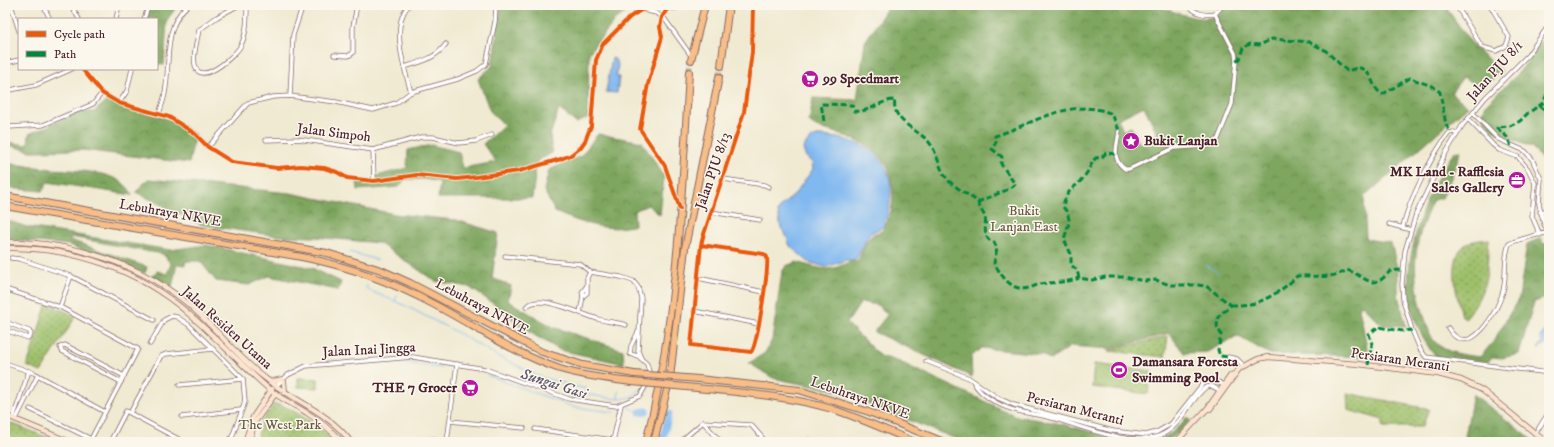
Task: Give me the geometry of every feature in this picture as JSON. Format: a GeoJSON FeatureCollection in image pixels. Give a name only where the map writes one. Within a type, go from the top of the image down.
{"type":"FeatureCollection","features":[{"type":"Feature","properties":{"kind":"highway"},"geometry":{"type":"LineString","coordinates":[[691,59],[705,5]]}},
{"type":"Feature","properties":{"kind":"highway"},"geometry":{"type":"LineString","coordinates":[[721,66],[729,5]]}},
{"type":"Feature","properties":{"kind":"highway"},"geometry":{"type":"LineString","coordinates":[[646,442],[658,397],[670,322],[680,209],[689,72]]}},
{"type":"Feature","properties":{"kind":"highway"},"geometry":{"type":"LineString","coordinates":[[654,442],[670,378],[685,248],[719,77]]}},
{"type":"Feature","properties":{"kind":"highway","name":"Lebuhraya NKVE"},"geometry":{"type":"LineString","coordinates":[[5,196],[327,253],[381,270],[410,283],[542,352],[583,365],[634,374],[699,379],[799,390],[869,412],[944,442]]}},
{"type":"Feature","properties":{"kind":"highway","name":"Lebuhraya NKVE"},"geometry":{"type":"LineString","coordinates":[[5,206],[302,257],[344,267],[405,290],[508,347],[544,363],[589,376],[632,382],[771,395],[803,401],[834,410],[915,442]]}},
{"type":"Feature","properties":{"kind":"street"},"geometry":{"type":"LineString","coordinates":[[11,5],[18,28]]}},
{"type":"Feature","properties":{"kind":"street"},"geometry":{"type":"LineString","coordinates":[[43,5],[50,18]]}},
{"type":"Feature","properties":{"kind":"street"},"geometry":{"type":"LineString","coordinates":[[71,5],[78,18]]}},
{"type":"Feature","properties":{"kind":"street"},"geometry":{"type":"LineString","coordinates":[[116,18],[119,5]]}},
{"type":"Feature","properties":{"kind":"street"},"geometry":{"type":"LineString","coordinates":[[144,18],[149,5]]}},
{"type":"Feature","properties":{"kind":"street"},"geometry":{"type":"LineString","coordinates":[[159,114],[165,93],[168,48],[174,20],[188,5]]}},
{"type":"Feature","properties":{"kind":"street"},"geometry":{"type":"LineString","coordinates":[[239,5],[217,17],[199,30],[195,62],[197,69],[201,73],[206,74],[228,60],[241,45],[246,28],[247,5]]}},
{"type":"Feature","properties":{"kind":"street"},"geometry":{"type":"LineString","coordinates":[[290,96],[293,35],[303,5]]}},
{"type":"Feature","properties":{"kind":"street"},"geometry":{"type":"LineString","coordinates":[[334,55],[348,56],[352,53],[353,27],[357,5]]}},
{"type":"Feature","properties":{"kind":"street"},"geometry":{"type":"LineString","coordinates":[[408,5],[403,11],[400,24],[400,44],[404,67],[411,92]]}},
{"type":"Feature","properties":{"kind":"street"},"geometry":{"type":"LineString","coordinates":[[208,147],[248,103],[273,97],[290,96],[336,102],[373,110],[396,103],[411,92],[458,79],[477,71],[486,64],[492,41],[496,5]]}},
{"type":"Feature","properties":{"kind":"street"},"geometry":{"type":"LineString","coordinates":[[85,70],[102,93],[119,103],[169,117],[194,133],[208,147],[232,162],[277,168],[301,166],[324,168],[337,172],[347,178],[374,181],[417,175],[457,179],[476,177],[519,171],[561,159],[571,155],[580,148],[589,133],[594,74],[600,48],[630,17],[641,10],[654,6],[671,9],[689,5]]}},
{"type":"Feature","properties":{"kind":"street","name":"Jalan PJU 8/13"},"geometry":{"type":"LineString","coordinates":[[753,5],[752,52],[744,112],[701,245],[691,345],[748,353],[752,351],[759,324]]}},
{"type":"Feature","properties":{"kind":"street"},"geometry":{"type":"LineString","coordinates":[[1187,5],[1192,11],[1201,15],[1215,14],[1223,5]]}},
{"type":"Feature","properties":{"kind":"street"},"geometry":{"type":"LineString","coordinates":[[1456,5],[1482,47],[1496,52],[1506,46],[1509,37],[1490,5]]}},
{"type":"Feature","properties":{"kind":"street"},"geometry":{"type":"LineString","coordinates":[[641,10],[656,13],[664,18],[691,59]]}},
{"type":"Feature","properties":{"kind":"street"},"geometry":{"type":"LineString","coordinates":[[1119,130],[1115,154],[1118,162],[1125,169],[1129,169],[1174,148],[1207,146],[1218,139],[1232,104],[1236,60],[1235,53],[1215,14]]}},
{"type":"Feature","properties":{"kind":"street","name":"Jalan PJU 8/1"},"geometry":{"type":"LineString","coordinates":[[1457,134],[1484,98],[1528,55],[1549,25]]}},
{"type":"Feature","properties":{"kind":"street"},"geometry":{"type":"LineString","coordinates":[[404,67],[431,59],[440,52],[446,44]]}},
{"type":"Feature","properties":{"kind":"street"},"geometry":{"type":"LineString","coordinates":[[5,63],[18,60]]}},
{"type":"Feature","properties":{"kind":"street"},"geometry":{"type":"LineString","coordinates":[[5,91],[36,85],[70,70]]}},
{"type":"Feature","properties":{"kind":"street"},"geometry":{"type":"LineString","coordinates":[[119,103],[127,91],[132,70]]}},
{"type":"Feature","properties":{"kind":"street"},"geometry":{"type":"LineString","coordinates":[[5,124],[9,127],[43,125],[93,104],[102,93]]}},
{"type":"Feature","properties":{"kind":"street"},"geometry":{"type":"LineString","coordinates":[[1448,328],[1454,337],[1459,339],[1468,340],[1475,337],[1493,313],[1501,297],[1509,244],[1514,240],[1524,240],[1549,232],[1544,224],[1538,204],[1541,178],[1538,169],[1528,154],[1498,140],[1473,113]]}},
{"type":"Feature","properties":{"kind":"street"},"geometry":{"type":"LineString","coordinates":[[1468,119],[1493,145],[1499,150],[1518,157],[1528,169],[1535,183],[1532,216],[1540,235]]}},
{"type":"Feature","properties":{"kind":"street"},"geometry":{"type":"LineString","coordinates":[[1403,227],[1412,199],[1437,152],[1449,134],[1454,132],[1457,134],[1421,201],[1411,230],[1403,263],[1403,300],[1412,330],[1423,355],[1431,358],[1549,373]]}},
{"type":"Feature","properties":{"kind":"street","name":"Jalan Simpoh"},"geometry":{"type":"LineString","coordinates":[[266,140],[298,139],[373,150],[421,137],[433,137],[460,143],[476,141],[492,134]]}},
{"type":"Feature","properties":{"kind":"street"},"geometry":{"type":"LineString","coordinates":[[373,150],[374,181]]}},
{"type":"Feature","properties":{"kind":"street"},"geometry":{"type":"LineString","coordinates":[[723,179],[765,185],[769,187]]}},
{"type":"Feature","properties":{"kind":"street"},"geometry":{"type":"LineString","coordinates":[[1532,204],[1538,204]]}},
{"type":"Feature","properties":{"kind":"street"},"geometry":{"type":"LineString","coordinates":[[1540,212],[1549,210]]}},
{"type":"Feature","properties":{"kind":"street"},"geometry":{"type":"LineString","coordinates":[[711,212],[760,220]]}},
{"type":"Feature","properties":{"kind":"street"},"geometry":{"type":"LineString","coordinates":[[1389,224],[1411,230]]}},
{"type":"Feature","properties":{"kind":"street","name":"Jalan Residen Utama"},"geometry":{"type":"LineString","coordinates":[[5,242],[22,242],[59,246],[100,257],[126,266],[168,290],[193,308],[254,369],[285,393],[320,412],[336,425],[351,442]]}},
{"type":"Feature","properties":{"kind":"street"},"geometry":{"type":"LineString","coordinates":[[694,311],[759,324],[764,292],[767,257],[701,245]]}},
{"type":"Feature","properties":{"kind":"street","name":"Jalan Residen Utama"},"geometry":{"type":"LineString","coordinates":[[5,248],[32,249],[65,253],[110,266],[135,277],[166,296],[190,314],[273,393],[316,419],[342,442]]}},
{"type":"Feature","properties":{"kind":"street"},"geometry":{"type":"LineString","coordinates":[[505,256],[580,264],[590,272],[628,278],[638,287],[641,298],[638,351],[631,350]]}},
{"type":"Feature","properties":{"kind":"street"},"geometry":{"type":"LineString","coordinates":[[11,258],[20,259],[71,276],[154,320]]}},
{"type":"Feature","properties":{"kind":"street"},"geometry":{"type":"LineString","coordinates":[[580,313],[583,296],[587,293],[586,287],[590,272]]}},
{"type":"Feature","properties":{"kind":"street"},"geometry":{"type":"LineString","coordinates":[[60,307],[71,276]]}},
{"type":"Feature","properties":{"kind":"street"},"geometry":{"type":"LineString","coordinates":[[698,278],[764,292]]}},
{"type":"Feature","properties":{"kind":"street"},"geometry":{"type":"LineString","coordinates":[[5,289],[60,307],[138,348],[91,439],[30,409]]}},
{"type":"Feature","properties":{"kind":"street"},"geometry":{"type":"LineString","coordinates":[[526,307],[533,303],[549,302],[598,319],[626,325]]}},
{"type":"Feature","properties":{"kind":"street"},"geometry":{"type":"LineString","coordinates":[[150,344],[162,321],[174,316],[188,325],[244,380],[246,399],[232,437],[227,442]]}},
{"type":"Feature","properties":{"kind":"street"},"geometry":{"type":"LineString","coordinates":[[5,322],[29,331],[31,334],[28,338],[5,330]]}},
{"type":"Feature","properties":{"kind":"street"},"geometry":{"type":"LineString","coordinates":[[208,332],[213,328]]}},
{"type":"Feature","properties":{"kind":"street"},"geometry":{"type":"LineString","coordinates":[[638,332],[630,354],[642,359]]}},
{"type":"Feature","properties":{"kind":"street"},"geometry":{"type":"LineString","coordinates":[[121,382],[62,351],[60,347],[65,345],[124,376]]}},
{"type":"Feature","properties":{"kind":"street"},"geometry":{"type":"LineString","coordinates":[[130,412],[161,356],[213,349]]}},
{"type":"Feature","properties":{"kind":"street","name":"Jalan Inai Jingga"},"geometry":{"type":"LineString","coordinates":[[278,387],[288,375],[306,366],[394,358],[413,358],[485,369],[569,400],[614,406],[621,405],[640,396],[646,386],[649,369],[638,351]]}},
{"type":"Feature","properties":{"kind":"street"},"geometry":{"type":"LineString","coordinates":[[1228,356],[1238,359],[1244,366]]}},
{"type":"Feature","properties":{"kind":"street","name":"Persiaran Meranti"},"geometry":{"type":"LineString","coordinates":[[1176,442],[1207,409],[1231,376],[1244,366],[1258,359],[1292,358],[1358,364],[1438,374],[1462,380],[1482,390],[1546,442]]}},
{"type":"Feature","properties":{"kind":"street","name":"Persiaran Meranti"},"geometry":{"type":"LineString","coordinates":[[926,361],[969,378],[977,389],[1004,406],[1111,435],[1149,439],[1164,434],[1176,425],[1206,386],[1222,388]]}},
{"type":"Feature","properties":{"kind":"street"},"geometry":{"type":"LineString","coordinates":[[5,363],[38,375],[105,412]]}},
{"type":"Feature","properties":{"kind":"street"},"geometry":{"type":"LineString","coordinates":[[447,442],[456,364]]}},
{"type":"Feature","properties":{"kind":"street"},"geometry":{"type":"LineString","coordinates":[[14,419],[29,371]]}},
{"type":"Feature","properties":{"kind":"street","name":"Persiaran Meranti"},"geometry":{"type":"LineString","coordinates":[[1207,409],[1210,409],[1235,374]]}},
{"type":"Feature","properties":{"kind":"street"},"geometry":{"type":"LineString","coordinates":[[14,419],[38,375]]}},
{"type":"Feature","properties":{"kind":"street"},"geometry":{"type":"LineString","coordinates":[[179,385],[244,380]]}},
{"type":"Feature","properties":{"kind":"street"},"geometry":{"type":"LineString","coordinates":[[270,382],[284,380],[285,393]]}},
{"type":"Feature","properties":{"kind":"street","name":"Persiaran Meranti"},"geometry":{"type":"LineString","coordinates":[[974,383],[980,385],[998,398],[1014,405],[1113,430],[1146,435],[1152,434],[1171,424],[1202,383],[1208,380],[1213,380],[1222,388]]}},
{"type":"Feature","properties":{"kind":"street"},"geometry":{"type":"LineString","coordinates":[[1218,398],[1222,388],[1230,382]]}},
{"type":"Feature","properties":{"kind":"street"},"geometry":{"type":"LineString","coordinates":[[262,383],[265,391],[264,400]]}},
{"type":"Feature","properties":{"kind":"street"},"geometry":{"type":"LineString","coordinates":[[245,442],[253,417],[264,400],[278,387]]}},
{"type":"Feature","properties":{"kind":"street"},"geometry":{"type":"LineString","coordinates":[[249,442],[255,422],[271,400],[273,393]]}},
{"type":"Feature","properties":{"kind":"street"},"geometry":{"type":"LineString","coordinates":[[271,400],[285,400]]}},
{"type":"Feature","properties":{"kind":"street"},"geometry":{"type":"LineString","coordinates":[[535,429],[612,441],[621,405]]}},
{"type":"Feature","properties":{"kind":"street"},"geometry":{"type":"LineString","coordinates":[[182,417],[241,410]]}},
{"type":"Feature","properties":{"kind":"street"},"geometry":{"type":"LineString","coordinates":[[119,442],[111,440],[126,411],[184,442]]}},
{"type":"Feature","properties":{"kind":"street"},"geometry":{"type":"LineString","coordinates":[[1535,434],[1549,412]]}},
{"type":"Feature","properties":{"kind":"street"},"geometry":{"type":"LineString","coordinates":[[5,415],[70,442]]}},
{"type":"Feature","properties":{"kind":"street"},"geometry":{"type":"LineString","coordinates":[[450,420],[524,428]]}},
{"type":"Feature","properties":{"kind":"street"},"geometry":{"type":"LineString","coordinates":[[1076,426],[1077,421]]}},
{"type":"Feature","properties":{"kind":"street"},"geometry":{"type":"LineString","coordinates":[[703,422],[721,442]]}},
{"type":"Feature","properties":{"kind":"street"},"geometry":{"type":"LineString","coordinates":[[680,442],[703,422],[751,425],[766,442]]}},
{"type":"Feature","properties":{"kind":"street"},"geometry":{"type":"LineString","coordinates":[[801,442],[809,440],[811,442]]}},
{"type":"Feature","properties":{"kind":"green space"},"geometry":{"type":"Polygon","coordinates":[[[150,5],[170,5],[175,9],[167,20],[164,65],[158,64],[158,18],[144,18],[150,5]]]}},
{"type":"Feature","properties":{"kind":"green space"},"geometry":{"type":"Polygon","coordinates":[[[501,5],[638,5],[616,19],[589,53],[588,118],[576,123],[559,109],[550,135],[552,153],[537,161],[532,198],[438,198],[440,182],[424,179],[405,179],[399,187],[358,190],[357,182],[379,183],[377,176],[407,168],[408,150],[431,145],[459,152],[463,168],[496,162],[483,144],[504,125],[490,111],[478,79],[492,66],[501,5]]]}},
{"type":"Feature","properties":{"kind":"green space","name":"Bukit Lanjan East"},"geometry":{"type":"Polygon","coordinates":[[[889,5],[1162,5],[1164,9],[1198,18],[1206,18],[1221,12],[1226,5],[1444,5],[1475,48],[1502,71],[1481,89],[1463,77],[1451,93],[1468,106],[1364,197],[1366,239],[1391,243],[1398,271],[1398,295],[1406,326],[1382,325],[1362,305],[1359,308],[1369,357],[1270,354],[1237,336],[1207,352],[1184,353],[1169,333],[1111,349],[1071,346],[1051,360],[1041,354],[981,348],[971,357],[972,377],[874,332],[888,314],[877,305],[861,302],[847,323],[880,356],[900,362],[1016,416],[1062,424],[1127,442],[964,442],[835,391],[773,378],[749,363],[765,353],[772,340],[782,272],[786,266],[796,262],[818,268],[829,269],[858,261],[866,242],[872,235],[881,232],[890,215],[893,191],[888,169],[881,158],[870,148],[856,140],[818,127],[809,122],[813,98],[857,100],[865,42],[889,5]],[[1144,106],[1118,119],[1123,131],[1131,127],[1140,144],[1158,135],[1144,106]]]}},
{"type":"Feature","properties":{"kind":"green space"},"geometry":{"type":"Polygon","coordinates":[[[1549,29],[1549,188],[1545,164],[1533,148],[1495,132],[1482,116],[1486,104],[1516,76],[1528,61],[1549,29]]]}},
{"type":"Feature","properties":{"kind":"green space"},"geometry":{"type":"Polygon","coordinates":[[[108,100],[176,122],[195,135],[189,163],[82,150],[31,151],[5,144],[5,142],[28,145],[29,134],[80,112],[94,112],[108,100]]]}},
{"type":"Feature","properties":{"kind":"green space"},"geometry":{"type":"Polygon","coordinates":[[[598,134],[642,142],[664,176],[660,215],[648,205],[634,211],[635,225],[615,228],[584,223],[555,212],[544,190],[549,170],[581,156],[598,134]]]}},
{"type":"Feature","properties":{"kind":"green space"},"geometry":{"type":"Polygon","coordinates":[[[1461,151],[1442,198],[1433,200],[1426,215],[1421,230],[1416,257],[1415,271],[1420,300],[1428,329],[1435,342],[1445,349],[1462,355],[1480,357],[1493,342],[1519,298],[1527,244],[1541,238],[1543,244],[1549,243],[1549,297],[1534,302],[1519,354],[1502,358],[1492,357],[1488,362],[1435,356],[1423,338],[1417,324],[1410,303],[1408,291],[1410,262],[1425,204],[1430,192],[1454,152],[1461,151]]]}},
{"type":"Feature","properties":{"kind":"green space"},"geometry":{"type":"Polygon","coordinates":[[[5,163],[97,173],[118,180],[127,186],[132,195],[48,182],[42,191],[8,188],[5,187],[5,163]]]}},
{"type":"Feature","properties":{"kind":"green space"},"geometry":{"type":"Polygon","coordinates":[[[148,179],[290,193],[395,214],[456,220],[498,233],[492,278],[511,286],[508,301],[553,327],[623,350],[624,364],[560,350],[524,329],[497,306],[469,287],[435,281],[379,243],[315,237],[279,236],[201,225],[136,192],[148,179]]]}},
{"type":"Feature","properties":{"kind":"green space"},"geometry":{"type":"Polygon","coordinates":[[[5,220],[27,227],[170,250],[206,245],[312,268],[341,282],[338,290],[269,276],[249,285],[216,281],[200,261],[186,261],[185,265],[177,264],[172,287],[152,276],[157,271],[167,274],[171,264],[163,254],[71,237],[70,240],[147,267],[145,273],[69,245],[5,239],[5,220]]]}},
{"type":"Feature","properties":{"kind":"green space"},"geometry":{"type":"Polygon","coordinates":[[[1489,239],[1487,272],[1483,289],[1474,307],[1466,318],[1462,316],[1456,289],[1456,259],[1459,251],[1468,243],[1489,239]]]}},
{"type":"Feature","properties":{"kind":"green space"},"geometry":{"type":"Polygon","coordinates":[[[47,303],[76,316],[41,372],[27,366],[47,303]]]}},
{"type":"Feature","properties":{"kind":"green space"},"geometry":{"type":"Polygon","coordinates":[[[1168,336],[1165,357],[1109,351],[1168,336]]]}},
{"type":"Feature","properties":{"kind":"green space"},"geometry":{"type":"Polygon","coordinates":[[[1094,364],[1151,371],[1148,394],[1092,387],[1094,364]]]}},
{"type":"Feature","properties":{"kind":"green space"},"geometry":{"type":"Polygon","coordinates":[[[298,378],[318,379],[318,388],[298,387],[298,378]]]}},
{"type":"Feature","properties":{"kind":"green space"},"geometry":{"type":"Polygon","coordinates":[[[1347,393],[1429,409],[1422,427],[1383,427],[1383,420],[1348,410],[1347,393]]]}},
{"type":"Feature","properties":{"kind":"green space"},"geometry":{"type":"Polygon","coordinates":[[[1473,394],[1535,442],[1464,442],[1473,394]]]}},
{"type":"Feature","properties":{"kind":"green space","name":"The West Park"},"geometry":{"type":"Polygon","coordinates":[[[274,404],[288,408],[306,418],[324,431],[335,442],[256,442],[262,421],[274,404]]]}},
{"type":"Feature","properties":{"kind":"green space"},"geometry":{"type":"Polygon","coordinates":[[[1187,417],[1191,420],[1181,431],[1168,440],[1148,442],[1160,439],[1170,434],[1187,417]]]}},
{"type":"Feature","properties":{"kind":"green space"},"geometry":{"type":"Polygon","coordinates":[[[8,422],[59,442],[5,442],[5,429],[8,422]]]}},
{"type":"Feature","properties":{"kind":"green space"},"geometry":{"type":"Polygon","coordinates":[[[434,434],[446,436],[445,442],[428,442],[434,434]]]}},
{"type":"Feature","properties":{"kind":"water"},"geometry":{"type":"Polygon","coordinates":[[[612,58],[615,59],[618,65],[616,76],[619,77],[617,93],[606,92],[612,58]]]}},
{"type":"Feature","properties":{"kind":"water"},"geometry":{"type":"Polygon","coordinates":[[[817,136],[826,136],[845,140],[873,152],[880,158],[885,166],[891,189],[890,204],[883,227],[869,234],[857,258],[826,267],[811,264],[790,246],[785,233],[781,228],[778,212],[780,207],[794,195],[813,169],[812,162],[804,153],[803,148],[810,139],[817,136]]]}},
{"type":"Feature","properties":{"kind":"water"},"geometry":{"type":"Polygon","coordinates":[[[1549,313],[1549,343],[1538,348],[1542,342],[1540,337],[1547,328],[1545,317],[1549,313]]]}},
{"type":"Feature","properties":{"kind":"waterway"},"geometry":{"type":"LineString","coordinates":[[350,252],[377,260]]}},
{"type":"Feature","properties":{"kind":"waterway"},"geometry":{"type":"LineString","coordinates":[[1206,265],[1218,273]]}},
{"type":"Feature","properties":{"kind":"waterway"},"geometry":{"type":"LineString","coordinates":[[367,285],[366,289],[406,306],[460,334],[499,357],[543,378],[586,389]]}},
{"type":"Feature","properties":{"kind":"waterway"},"geometry":{"type":"LineString","coordinates":[[395,301],[397,296]]}},
{"type":"Feature","properties":{"kind":"waterway","name":"Sungai Gasi"},"geometry":{"type":"LineString","coordinates":[[401,362],[441,368]]}},
{"type":"Feature","properties":{"kind":"waterway","name":"Sungai Gasi"},"geometry":{"type":"LineString","coordinates":[[487,375],[573,407],[614,412]]}},
{"type":"Feature","properties":{"kind":"waterway"},"geometry":{"type":"LineString","coordinates":[[586,386],[586,394],[614,399],[628,398],[639,390]]}},
{"type":"Feature","properties":{"kind":"waterway"},"geometry":{"type":"LineString","coordinates":[[618,398],[619,391]]}},
{"type":"Feature","properties":{"kind":"waterway","name":"Sungai Gasi"},"geometry":{"type":"LineString","coordinates":[[629,408],[640,412]]}},
{"type":"Feature","properties":{"kind":"waterway","name":"Sungai Gasi"},"geometry":{"type":"LineString","coordinates":[[640,412],[646,411]]}},
{"type":"Feature","properties":{"kind":"waterway","name":"Sungai Gasi"},"geometry":{"type":"LineString","coordinates":[[662,442],[669,414]]}},
{"type":"Feature","properties":{"kind":"tunnel"},"geometry":{"type":"LineString","coordinates":[[689,72],[691,60]]}},
{"type":"Feature","properties":{"kind":"tunnel"},"geometry":{"type":"LineString","coordinates":[[719,77],[721,66]]}},
{"type":"Feature","properties":{"kind":"marked path"},"geometry":{"type":"LineString","coordinates":[[1236,60],[1239,59],[1243,48],[1250,44],[1260,45],[1272,39],[1309,42],[1325,50],[1347,71],[1360,68],[1367,72],[1376,89],[1383,94],[1410,78],[1434,87],[1440,92],[1446,125],[1451,132]]}},
{"type":"Feature","properties":{"kind":"marked path"},"geometry":{"type":"LineString","coordinates":[[1511,146],[1507,137],[1497,128],[1510,126],[1520,121],[1528,113],[1543,103],[1549,90]]}},
{"type":"Feature","properties":{"kind":"marked path"},"geometry":{"type":"LineString","coordinates":[[824,121],[821,104],[852,105],[854,111],[860,111],[895,100],[897,114],[906,124],[928,141],[932,146],[946,178],[953,185],[978,202],[1009,189],[1015,184],[1001,164],[1002,157],[992,149],[996,142],[995,136],[1053,114],[1082,108],[1097,109],[1112,114],[1119,130]]}},
{"type":"Feature","properties":{"kind":"marked path"},"geometry":{"type":"LineString","coordinates":[[1540,106],[1549,113]]}},
{"type":"Feature","properties":{"kind":"marked path"},"geometry":{"type":"LineString","coordinates":[[1115,154],[1106,153],[1102,157],[1096,158],[1083,179],[1069,191],[1065,200],[1063,207],[1068,215],[1069,222],[1064,239],[1071,254],[1071,265],[1077,270],[1079,278],[1092,280],[1105,277],[1124,277],[1145,281],[1156,280],[1170,285],[1206,286],[1231,305],[1218,317],[1217,326],[1221,334],[1218,350],[1220,356],[1228,357]]}},
{"type":"Feature","properties":{"kind":"marked path"},"geometry":{"type":"LineString","coordinates":[[978,202],[985,217],[985,231],[987,238],[994,242],[997,248],[994,263],[1008,282],[1017,288],[1023,289],[1040,284],[1065,282],[1079,278]]}},
{"type":"Feature","properties":{"kind":"marked path"},"geometry":{"type":"LineString","coordinates":[[1231,305],[1256,303],[1282,289],[1297,276],[1329,276],[1347,270],[1373,282],[1384,278],[1390,271],[1402,270]]}},
{"type":"Feature","properties":{"kind":"marked path"},"geometry":{"type":"LineString","coordinates":[[1368,365],[1372,344],[1369,334],[1378,327],[1403,331],[1412,330]]}},
{"type":"Feature","properties":{"kind":"cycle path"},"geometry":{"type":"LineString","coordinates":[[670,5],[662,17],[660,27],[662,37],[648,84],[640,129],[665,166],[680,209]]}},
{"type":"Feature","properties":{"kind":"cycle path"},"geometry":{"type":"LineString","coordinates":[[83,70],[102,93],[119,103],[169,117],[194,133],[208,147],[232,162],[277,168],[301,166],[324,168],[337,172],[347,178],[374,181],[417,175],[457,179],[476,177],[519,171],[561,159],[571,155],[580,148],[585,141],[591,126],[596,60],[603,44],[630,17],[641,10],[653,7],[675,9],[689,5]]}},
{"type":"Feature","properties":{"kind":"cycle path"},"geometry":{"type":"LineString","coordinates":[[701,245],[764,254],[767,257],[762,307],[756,337],[751,352],[691,345],[701,245],[744,112],[752,52],[753,5]]}},
{"type":"Feature","properties":{"kind":"place","name":"99 Speedmart"},"geometry":{"type":"Point","coordinates":[810,79]}},
{"type":"Feature","properties":{"kind":"place","name":"Bukit Lanjan"},"geometry":{"type":"Point","coordinates":[1131,141]}},
{"type":"Feature","properties":{"kind":"place","name":"MK Land - Rafflesia Sales Gallery"},"geometry":{"type":"Point","coordinates":[1517,180]}},
{"type":"Feature","properties":{"kind":"place","name":"Damansara Foresta Swimming Pool"},"geometry":{"type":"Point","coordinates":[1119,370]}},
{"type":"Feature","properties":{"kind":"place","name":"THE 7 Grocer"},"geometry":{"type":"Point","coordinates":[470,388]}}]}
